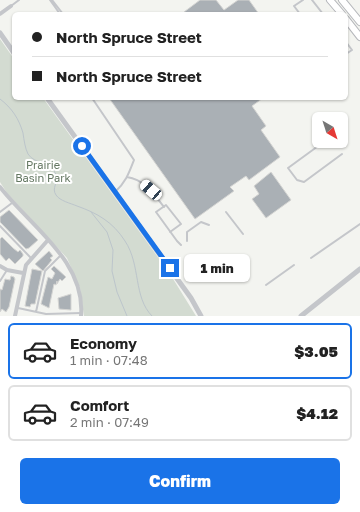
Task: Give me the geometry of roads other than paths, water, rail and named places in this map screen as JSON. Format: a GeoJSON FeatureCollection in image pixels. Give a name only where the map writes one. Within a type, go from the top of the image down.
{"type":"FeatureCollection","features":[{"type":"Feature","properties":{"kind":"main road"},"geometry":{"type":"LineString","coordinates":[[330,0],[340,12]]}},
{"type":"Feature","properties":{"kind":"main road"},"geometry":{"type":"LineString","coordinates":[[342,0],[359,20]]}},
{"type":"Feature","properties":{"kind":"main road"},"geometry":{"type":"LineString","coordinates":[[348,22],[360,37]]}},
{"type":"Feature","properties":{"kind":"street"},"geometry":{"type":"LineString","coordinates":[[0,14],[11,6]]}},
{"type":"Feature","properties":{"kind":"street"},"geometry":{"type":"LineString","coordinates":[[0,33],[12,50]]}},
{"type":"Feature","properties":{"kind":"street"},"geometry":{"type":"LineString","coordinates":[[48,100],[191,298],[200,316]]}},
{"type":"Feature","properties":{"kind":"street"},"geometry":{"type":"LineString","coordinates":[[0,187],[12,203],[62,255],[73,273],[78,287],[82,314]]}},
{"type":"Feature","properties":{"kind":"street"},"geometry":{"type":"LineString","coordinates":[[15,316],[24,273],[31,258],[48,240]]}},
{"type":"Feature","properties":{"kind":"street"},"geometry":{"type":"LineString","coordinates":[[0,266],[7,270],[24,273]]}},
{"type":"Feature","properties":{"kind":"street"},"geometry":{"type":"LineString","coordinates":[[301,316],[360,268]]}},
{"type":"Feature","properties":{"kind":"lane"},"geometry":{"type":"LineString","coordinates":[[11,6],[19,0]]}},
{"type":"Feature","properties":{"kind":"lane"},"geometry":{"type":"LineString","coordinates":[[51,0],[59,12]]}},
{"type":"Feature","properties":{"kind":"lane"},"geometry":{"type":"LineString","coordinates":[[51,0],[61,12]]}},
{"type":"Feature","properties":{"kind":"lane"},"geometry":{"type":"LineString","coordinates":[[298,12],[294,6],[303,0]]}},
{"type":"Feature","properties":{"kind":"lane"},"geometry":{"type":"LineString","coordinates":[[312,0],[321,12]]}},
{"type":"Feature","properties":{"kind":"lane"},"geometry":{"type":"LineString","coordinates":[[348,45],[352,50],[348,53]]}},
{"type":"Feature","properties":{"kind":"lane"},"geometry":{"type":"LineString","coordinates":[[93,100],[134,160],[123,185],[115,192]]}},
{"type":"Feature","properties":{"kind":"lane"},"geometry":{"type":"LineString","coordinates":[[315,148],[288,168],[297,180],[304,182],[342,154]]}},
{"type":"Feature","properties":{"kind":"lane"},"geometry":{"type":"LineString","coordinates":[[127,178],[138,179],[145,184],[164,207]]}},
{"type":"Feature","properties":{"kind":"lane"},"geometry":{"type":"LineString","coordinates":[[0,212],[12,203]]}},
{"type":"Feature","properties":{"kind":"lane"},"geometry":{"type":"LineString","coordinates":[[170,232],[180,224],[166,205],[156,212],[170,232],[181,246]]}},
{"type":"Feature","properties":{"kind":"lane"},"geometry":{"type":"LineString","coordinates":[[226,212],[242,234]]}},
{"type":"Feature","properties":{"kind":"lane"},"geometry":{"type":"LineString","coordinates":[[187,241],[187,232],[192,228],[201,222],[209,225]]}},
{"type":"Feature","properties":{"kind":"lane"},"geometry":{"type":"LineString","coordinates":[[311,258],[360,224]]}},
{"type":"Feature","properties":{"kind":"lane"},"geometry":{"type":"LineString","coordinates":[[0,226],[31,258]]}},
{"type":"Feature","properties":{"kind":"lane"},"geometry":{"type":"LineString","coordinates":[[36,312],[45,271],[62,255]]}},
{"type":"Feature","properties":{"kind":"lane"},"geometry":{"type":"LineString","coordinates":[[266,285],[294,266]]}},
{"type":"Feature","properties":{"kind":"lane"},"geometry":{"type":"LineString","coordinates":[[0,281],[7,270]]}},
{"type":"Feature","properties":{"kind":"lane"},"geometry":{"type":"LineString","coordinates":[[16,308],[46,314],[82,314]]}},
{"type":"Feature","properties":{"kind":"waterway"},"geometry":{"type":"LineString","coordinates":[[0,99],[8,106],[17,118],[23,133],[25,147],[28,154],[35,160],[51,167],[54,171],[57,178],[54,190],[56,195],[65,202],[91,212],[104,219],[115,228],[125,241],[133,260],[142,300],[152,316]]}},
{"type":"Feature","properties":{"kind":"waterway"},"geometry":{"type":"LineString","coordinates":[[91,212],[107,232],[113,250],[112,271],[117,292],[127,316]]}},
{"type":"Feature","properties":{"kind":"park label","name":"Prairie Basin Park"},"geometry":{"type":"Point","coordinates":[43,170]}}]}
